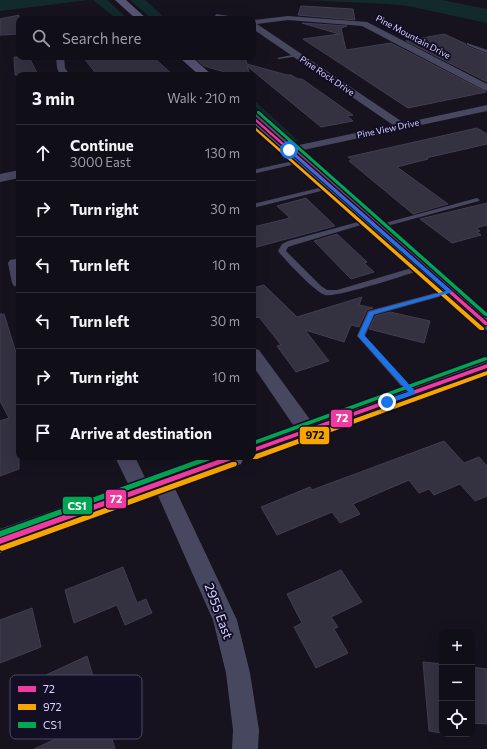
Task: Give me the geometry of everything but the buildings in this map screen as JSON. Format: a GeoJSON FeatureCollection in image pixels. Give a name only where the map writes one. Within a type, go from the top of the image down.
{"type":"FeatureCollection","features":[{"type":"Feature","properties":{"kind":"main road"},"geometry":{"type":"LineString","coordinates":[[120,0],[139,16]]}},
{"type":"Feature","properties":{"kind":"main road"},"geometry":{"type":"LineString","coordinates":[[188,60],[202,72]]}},
{"type":"Feature","properties":{"kind":"main road"},"geometry":{"type":"LineString","coordinates":[[256,120],[372,224],[487,324]]}},
{"type":"Feature","properties":{"kind":"main road"},"geometry":{"type":"LineString","coordinates":[[256,449],[487,366]]}},
{"type":"Feature","properties":{"kind":"main road"},"geometry":{"type":"LineString","coordinates":[[0,541],[224,460]]}},
{"type":"Feature","properties":{"kind":"street","name":"Pine Mountain Drive"},"geometry":{"type":"LineString","coordinates":[[256,22],[288,18],[364,24],[487,88]]}},
{"type":"Feature","properties":{"kind":"street","name":"Pine Rock Drive"},"geometry":{"type":"LineString","coordinates":[[256,27],[402,126]]}},
{"type":"Feature","properties":{"kind":"street"},"geometry":{"type":"LineString","coordinates":[[60,60],[61,68],[63,72]]}},
{"type":"Feature","properties":{"kind":"street","name":"Pine View Drive"},"geometry":{"type":"LineString","coordinates":[[289,150],[487,108]]}},
{"type":"Feature","properties":{"kind":"street"},"geometry":{"type":"LineString","coordinates":[[0,178],[16,175]]}},
{"type":"Feature","properties":{"kind":"street"},"geometry":{"type":"LineString","coordinates":[[14,263],[16,271]]}},
{"type":"Feature","properties":{"kind":"street"},"geometry":{"type":"LineString","coordinates":[[256,358],[307,430]]}},
{"type":"Feature","properties":{"kind":"street","name":"2955 East"},"geometry":{"type":"LineString","coordinates":[[128,460],[151,486],[206,576],[225,620],[238,673],[246,730],[245,749]]}},
{"type":"Feature","properties":{"kind":"lane"},"geometry":{"type":"LineString","coordinates":[[469,44],[487,52]]}},
{"type":"Feature","properties":{"kind":"lane"},"geometry":{"type":"LineString","coordinates":[[279,58],[297,55]]}},
{"type":"Feature","properties":{"kind":"lane"},"geometry":{"type":"LineString","coordinates":[[256,171],[302,161]]}},
{"type":"Feature","properties":{"kind":"lane"},"geometry":{"type":"LineString","coordinates":[[256,205],[331,187]]}},
{"type":"Feature","properties":{"kind":"lane"},"geometry":{"type":"LineString","coordinates":[[422,267],[338,292],[326,293],[318,288],[282,250],[285,246],[291,243],[477,200]]}},
{"type":"Feature","properties":{"kind":"lane"},"geometry":{"type":"LineString","coordinates":[[412,393],[361,336],[371,313],[450,292]]}},
{"type":"Feature","properties":{"kind":"green space"},"geometry":{"type":"Polygon","coordinates":[[[0,0],[89,0],[0,11],[0,0]]]}},
{"type":"Feature","properties":{"kind":"green space"},"geometry":{"type":"Polygon","coordinates":[[[93,0],[107,0],[125,16],[113,16],[93,0]]]}},
{"type":"Feature","properties":{"kind":"green space"},"geometry":{"type":"Polygon","coordinates":[[[130,0],[145,0],[163,16],[149,16],[130,0]]]}},
{"type":"Feature","properties":{"kind":"green space"},"geometry":{"type":"Polygon","coordinates":[[[303,0],[442,0],[487,9],[487,23],[408,6],[303,0]]]}},
{"type":"Feature","properties":{"kind":"green space"},"geometry":{"type":"Polygon","coordinates":[[[256,102],[298,141],[295,141],[256,108],[256,102]]]}},
{"type":"Feature","properties":{"kind":"transit line","name":"CS1"},"geometry":{"type":"LineString","coordinates":[[258,112],[487,315]]}},
{"type":"Feature","properties":{"kind":"transit line","name":"72"},"geometry":{"type":"LineString","coordinates":[[256,120],[487,324]]}},
{"type":"Feature","properties":{"kind":"transit line","name":"972"},"geometry":{"type":"LineString","coordinates":[[256,129],[482,329]]}},
{"type":"Feature","properties":{"kind":"transit line","name":"CS1"},"geometry":{"type":"LineString","coordinates":[[256,442],[485,359]]}},
{"type":"Feature","properties":{"kind":"transit line","name":"72"},"geometry":{"type":"LineString","coordinates":[[256,449],[487,366]]}},
{"type":"Feature","properties":{"kind":"transit line","name":"972"},"geometry":{"type":"LineString","coordinates":[[256,457],[487,373]]}},
{"type":"Feature","properties":{"kind":"transit line","name":"CS1"},"geometry":{"type":"LineString","coordinates":[[0,534],[203,460]]}},
{"type":"Feature","properties":{"kind":"transit line","name":"72"},"geometry":{"type":"LineString","coordinates":[[0,541],[224,460]]}},
{"type":"Feature","properties":{"kind":"transit line","name":"972"},"geometry":{"type":"LineString","coordinates":[[2,548],[234,464]]}},
{"type":"Feature","properties":{"kind":"route"},"geometry":{"type":"LineString","coordinates":[[289,150],[450,292],[371,313],[361,336],[412,393],[387,402]]}}]}
